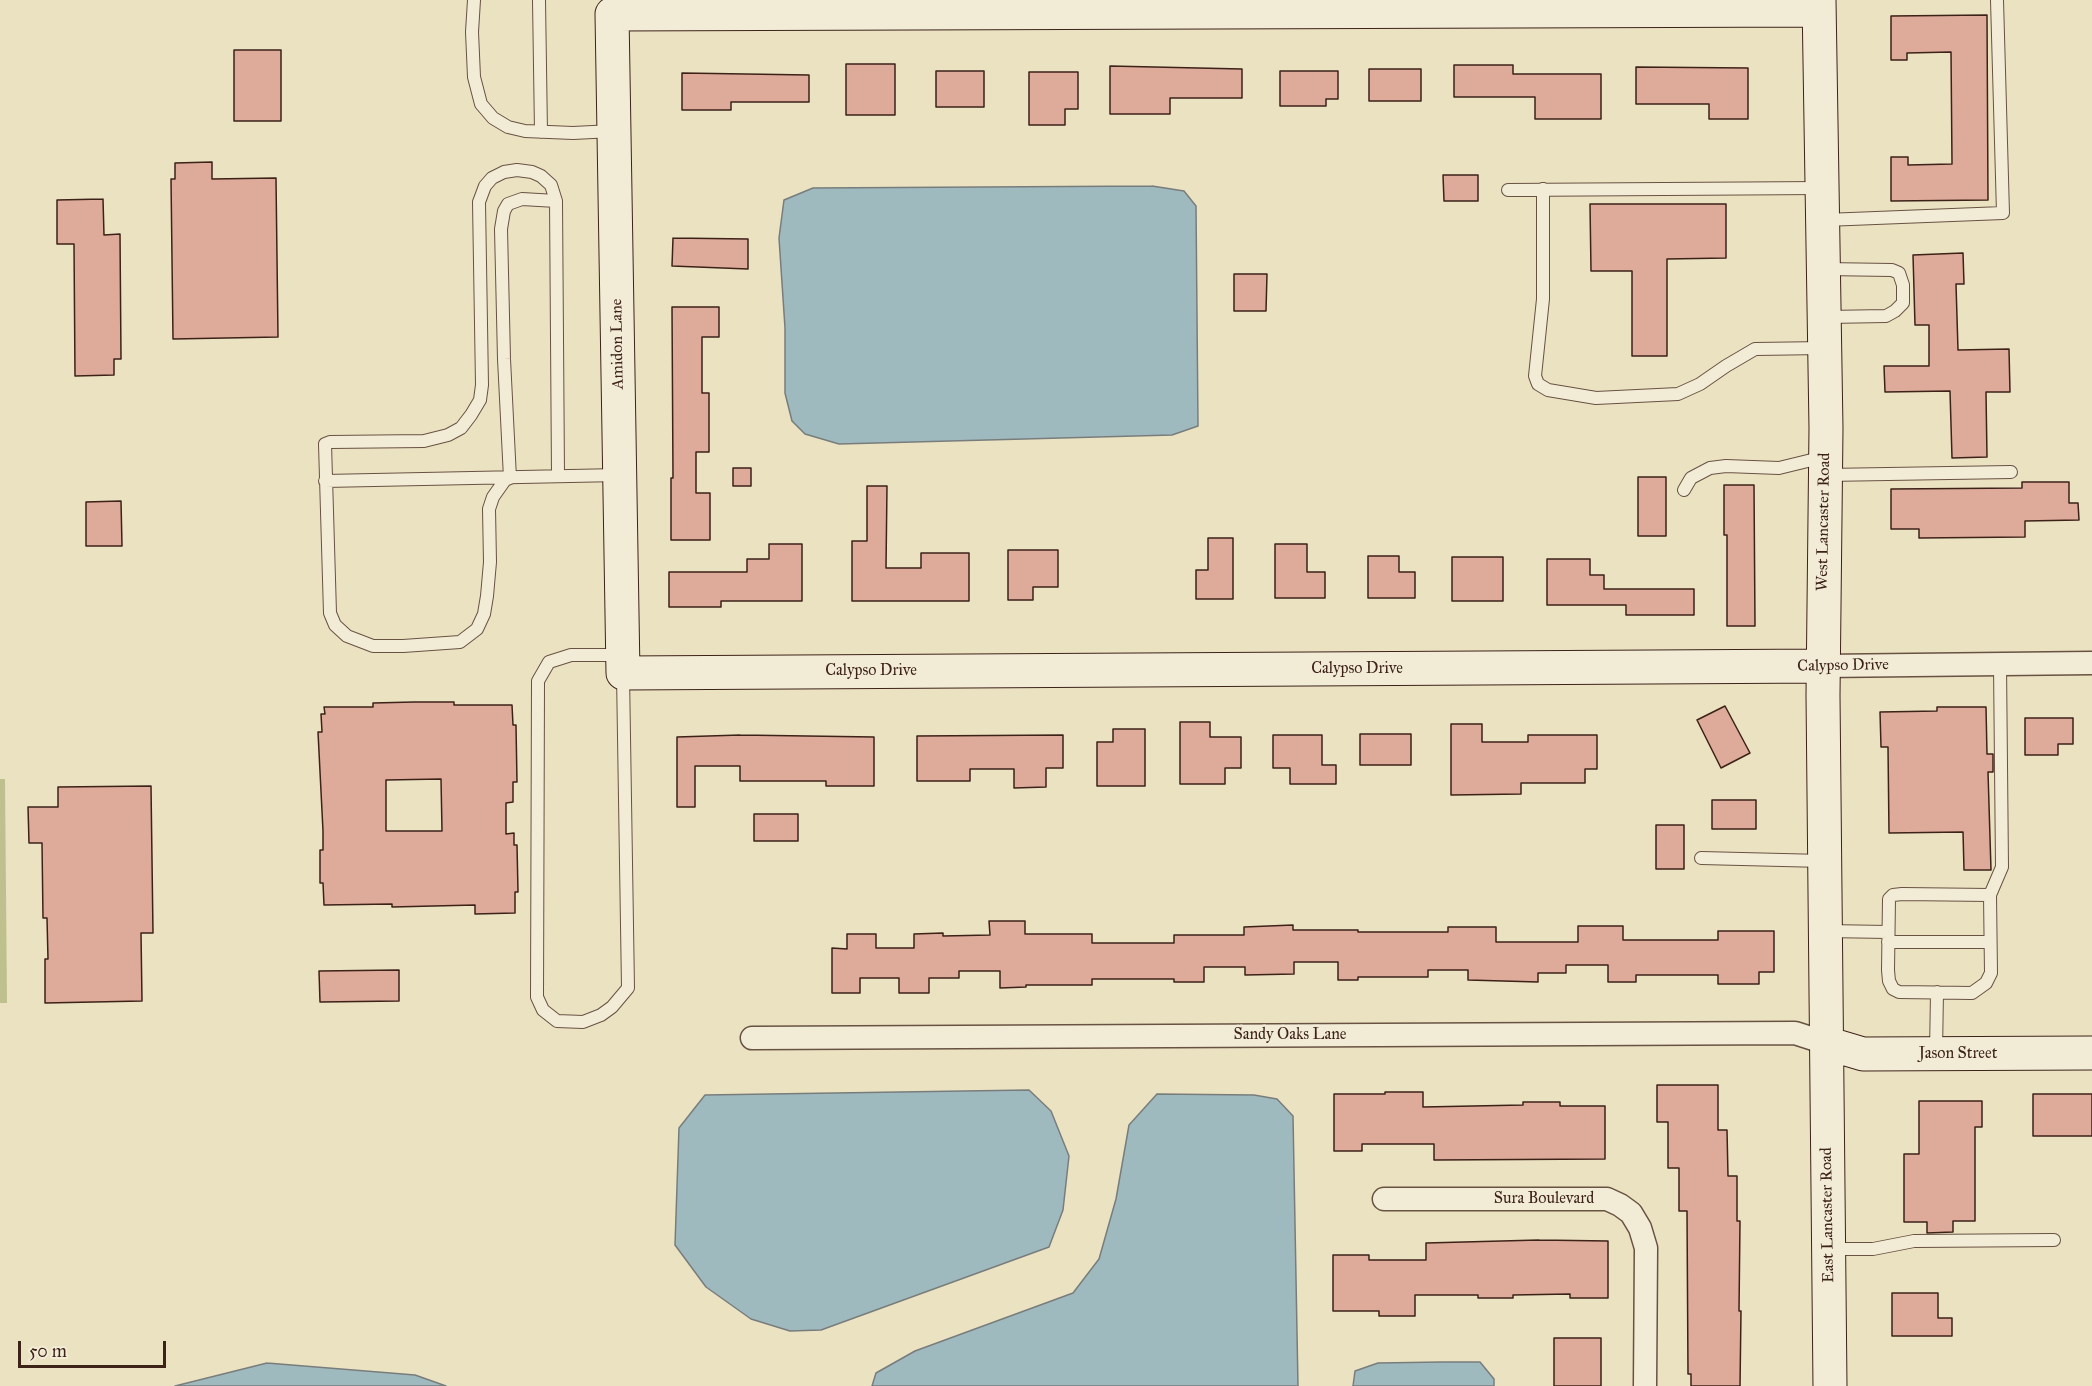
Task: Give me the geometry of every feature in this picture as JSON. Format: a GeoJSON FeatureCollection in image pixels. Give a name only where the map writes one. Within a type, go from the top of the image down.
{"type":"FeatureCollection","features":[{"type":"Feature","properties":{"kind":"street","name":"West Lancaster Road"},"geometry":{"type":"LineString","coordinates":[[1819,5],[1825,466],[1823,666],[1826,1043]]}},
{"type":"Feature","properties":{"kind":"street"},"geometry":{"type":"LineString","coordinates":[[698,7],[1819,5]]}},
{"type":"Feature","properties":{"kind":"street","name":"Amidon Lane"},"geometry":{"type":"LineString","coordinates":[[623,664],[612,15],[698,7]]}},
{"type":"Feature","properties":{"kind":"street","name":"Calypso Drive"},"geometry":{"type":"LineString","coordinates":[[623,664],[1823,666],[2092,663]]}},
{"type":"Feature","properties":{"kind":"street","name":"Sandy Oaks Lane"},"geometry":{"type":"LineString","coordinates":[[752,1038],[1795,1033],[1826,1043]]}},
{"type":"Feature","properties":{"kind":"street","name":"Jason Street"},"geometry":{"type":"LineString","coordinates":[[1826,1043],[1863,1054],[2092,1053]]}},
{"type":"Feature","properties":{"kind":"street","name":"East Lancaster Road"},"geometry":{"type":"LineString","coordinates":[[1826,1043],[1830,1386]]}},
{"type":"Feature","properties":{"kind":"street","name":"Sura Boulevard"},"geometry":{"type":"LineString","coordinates":[[1384,1199],[1607,1199],[1620,1205],[1631,1213],[1640,1228],[1646,1248],[1645,1386]]}},
{"type":"Feature","properties":{"kind":"lane"},"geometry":{"type":"LineString","coordinates":[[474,0],[472,32],[474,77],[481,104],[493,118],[508,127],[525,131],[573,133],[614,131]]}},
{"type":"Feature","properties":{"kind":"lane"},"geometry":{"type":"LineString","coordinates":[[539,0],[541,132]]}},
{"type":"Feature","properties":{"kind":"lane"},"geometry":{"type":"LineString","coordinates":[[1822,220],[2003,213],[1997,0]]}},
{"type":"Feature","properties":{"kind":"lane"},"geometry":{"type":"LineString","coordinates":[[558,475],[556,201],[551,185],[541,176],[517,170],[504,172],[492,178],[479,202],[482,385],[480,399],[461,428],[448,435],[424,441],[330,442],[324,444],[330,614],[335,625],[348,636],[373,646],[460,642],[477,629],[484,614],[490,562],[489,509],[493,497],[505,480],[515,476],[620,475]]}},
{"type":"Feature","properties":{"kind":"lane"},"geometry":{"type":"LineString","coordinates":[[1508,190],[1822,188]]}},
{"type":"Feature","properties":{"kind":"lane"},"geometry":{"type":"LineString","coordinates":[[1543,189],[1543,300],[1534,376],[1538,384],[1548,390],[1596,398],[1678,394],[1700,384],[1755,349],[1886,316],[1903,303],[1903,285],[1899,273],[1892,270],[1823,269]]}},
{"type":"Feature","properties":{"kind":"lane"},"geometry":{"type":"LineString","coordinates":[[510,478],[503,347],[501,229],[504,211],[508,204],[522,199],[556,201]]}},
{"type":"Feature","properties":{"kind":"lane"},"geometry":{"type":"LineString","coordinates":[[1684,490],[1691,478],[1710,468],[1726,466],[1779,468],[1825,466],[2011,472]]}},
{"type":"Feature","properties":{"kind":"lane"},"geometry":{"type":"LineString","coordinates":[[325,481],[510,478]]}},
{"type":"Feature","properties":{"kind":"lane"},"geometry":{"type":"LineString","coordinates":[[571,655],[623,664],[628,988],[612,1007],[601,1015],[583,1022],[557,1021],[543,1010],[537,997],[538,681],[549,662],[571,655]]}},
{"type":"Feature","properties":{"kind":"lane"},"geometry":{"type":"LineString","coordinates":[[1990,895],[1893,895],[1888,905],[1888,937],[1889,981],[1893,989],[1899,992],[1972,993],[1986,983],[1990,973],[1990,895],[2002,867],[2000,664]]}},
{"type":"Feature","properties":{"kind":"lane"},"geometry":{"type":"LineString","coordinates":[[1701,858],[1825,861]]}},
{"type":"Feature","properties":{"kind":"lane"},"geometry":{"type":"LineString","coordinates":[[1825,931],[1990,942]]}},
{"type":"Feature","properties":{"kind":"lane"},"geometry":{"type":"LineString","coordinates":[[1936,1054],[1937,992]]}},
{"type":"Feature","properties":{"kind":"lane"},"geometry":{"type":"LineString","coordinates":[[1828,1249],[1873,1249],[1914,1241],[2054,1240]]}},
{"type":"Feature","properties":{"kind":"green space"},"geometry":{"type":"Polygon","coordinates":[[[0,779],[5,779],[7,1003],[0,1003],[0,779]]]}},
{"type":"Feature","properties":{"kind":"water"},"geometry":{"type":"Polygon","coordinates":[[[1152,186],[1184,191],[1196,206],[1198,426],[1172,435],[839,444],[805,434],[792,421],[785,393],[785,328],[779,238],[784,200],[813,188],[1152,186]]]}},
{"type":"Feature","properties":{"kind":"water"},"geometry":{"type":"Polygon","coordinates":[[[1029,1090],[1051,1111],[1069,1156],[1063,1210],[1049,1247],[821,1330],[790,1331],[751,1319],[706,1287],[675,1245],[679,1128],[705,1095],[1029,1090]]]}},
{"type":"Feature","properties":{"kind":"water"},"geometry":{"type":"Polygon","coordinates":[[[1157,1094],[1254,1095],[1277,1099],[1293,1116],[1298,1386],[872,1386],[876,1373],[915,1351],[1073,1293],[1099,1259],[1116,1199],[1129,1125],[1157,1094]]]}},
{"type":"Feature","properties":{"kind":"water"},"geometry":{"type":"Polygon","coordinates":[[[1480,1362],[1494,1379],[1494,1386],[1353,1386],[1355,1371],[1378,1363],[1480,1362]]]}},
{"type":"Feature","properties":{"kind":"water"},"geometry":{"type":"Polygon","coordinates":[[[267,1363],[415,1375],[446,1386],[175,1386],[267,1363]]]}},
{"type":"Feature","properties":{"kind":"building"},"geometry":{"type":"Polygon","coordinates":[[[1987,15],[1988,200],[1891,201],[1891,157],[1908,157],[1908,165],[1952,164],[1951,52],[1907,53],[1907,60],[1891,60],[1891,16],[1987,15]]]}},
{"type":"Feature","properties":{"kind":"building"},"geometry":{"type":"Polygon","coordinates":[[[234,50],[281,50],[281,121],[234,121],[234,50]]]}},
{"type":"Feature","properties":{"kind":"building"},"geometry":{"type":"Polygon","coordinates":[[[846,64],[895,64],[895,115],[846,115],[846,64]]]}},
{"type":"Feature","properties":{"kind":"building"},"geometry":{"type":"Polygon","coordinates":[[[1454,65],[1513,65],[1513,74],[1601,74],[1601,119],[1535,119],[1535,97],[1454,97],[1454,65]]]}},
{"type":"Feature","properties":{"kind":"building"},"geometry":{"type":"Polygon","coordinates":[[[1110,66],[1242,69],[1242,98],[1170,98],[1170,114],[1110,114],[1110,66]]]}},
{"type":"Feature","properties":{"kind":"building"},"geometry":{"type":"Polygon","coordinates":[[[1636,67],[1748,68],[1748,119],[1709,119],[1709,104],[1636,104],[1636,67]]]}},
{"type":"Feature","properties":{"kind":"building"},"geometry":{"type":"Polygon","coordinates":[[[1369,69],[1421,69],[1421,101],[1369,101],[1369,69]]]}},
{"type":"Feature","properties":{"kind":"building"},"geometry":{"type":"Polygon","coordinates":[[[936,71],[984,71],[984,107],[936,107],[936,71]]]}},
{"type":"Feature","properties":{"kind":"building"},"geometry":{"type":"Polygon","coordinates":[[[1280,71],[1338,71],[1338,99],[1326,99],[1326,106],[1280,106],[1280,71]]]}},
{"type":"Feature","properties":{"kind":"building"},"geometry":{"type":"Polygon","coordinates":[[[1029,72],[1078,72],[1078,109],[1065,109],[1065,125],[1029,125],[1029,72]]]}},
{"type":"Feature","properties":{"kind":"building"},"geometry":{"type":"Polygon","coordinates":[[[682,73],[809,75],[809,102],[731,102],[731,110],[682,110],[682,73]]]}},
{"type":"Feature","properties":{"kind":"building"},"geometry":{"type":"Polygon","coordinates":[[[212,162],[212,179],[276,178],[278,337],[173,339],[171,179],[175,179],[175,163],[212,162]]]}},
{"type":"Feature","properties":{"kind":"building"},"geometry":{"type":"Polygon","coordinates":[[[1443,175],[1478,175],[1478,201],[1444,201],[1443,175]]]}},
{"type":"Feature","properties":{"kind":"building"},"geometry":{"type":"Polygon","coordinates":[[[103,199],[104,235],[120,234],[121,359],[114,359],[114,375],[75,376],[74,244],[57,244],[57,200],[103,199]]]}},
{"type":"Feature","properties":{"kind":"building"},"geometry":{"type":"Polygon","coordinates":[[[1590,204],[1726,204],[1726,258],[1667,259],[1667,356],[1632,356],[1632,271],[1591,271],[1590,204]]]}},
{"type":"Feature","properties":{"kind":"building"},"geometry":{"type":"Polygon","coordinates":[[[673,238],[748,239],[748,269],[672,266],[673,238]]]}},
{"type":"Feature","properties":{"kind":"building"},"geometry":{"type":"Polygon","coordinates":[[[1963,253],[1964,284],[1956,284],[1958,350],[2009,349],[2010,392],[1986,392],[1987,457],[1952,458],[1950,391],[1885,392],[1884,366],[1929,366],[1929,325],[1915,325],[1913,255],[1963,253]]]}},
{"type":"Feature","properties":{"kind":"building"},"geometry":{"type":"Polygon","coordinates":[[[1234,274],[1267,274],[1266,311],[1234,311],[1234,274]]]}},
{"type":"Feature","properties":{"kind":"building"},"geometry":{"type":"Polygon","coordinates":[[[672,307],[719,307],[719,337],[702,337],[702,393],[709,393],[709,452],[696,452],[696,493],[710,493],[710,540],[671,540],[672,307]]]}},
{"type":"Feature","properties":{"kind":"building"},"geometry":{"type":"Polygon","coordinates":[[[733,468],[751,468],[751,486],[733,486],[733,468]]]}},
{"type":"Feature","properties":{"kind":"building"},"geometry":{"type":"Polygon","coordinates":[[[1638,477],[1666,477],[1666,536],[1638,536],[1638,477]]]}},
{"type":"Feature","properties":{"kind":"building"},"geometry":{"type":"Polygon","coordinates":[[[2022,482],[2069,482],[2069,503],[2078,503],[2079,520],[2025,521],[2025,537],[1919,538],[1919,529],[1891,529],[1891,489],[2022,488],[2022,482]]]}},
{"type":"Feature","properties":{"kind":"building"},"geometry":{"type":"Polygon","coordinates":[[[1724,485],[1754,485],[1755,626],[1727,626],[1727,535],[1724,535],[1724,485]]]}},
{"type":"Feature","properties":{"kind":"building"},"geometry":{"type":"Polygon","coordinates":[[[867,486],[887,486],[886,568],[921,568],[921,553],[969,553],[969,601],[852,601],[852,541],[867,541],[867,486]]]}},
{"type":"Feature","properties":{"kind":"building"},"geometry":{"type":"Polygon","coordinates":[[[121,501],[122,546],[86,546],[86,502],[121,501]]]}},
{"type":"Feature","properties":{"kind":"building"},"geometry":{"type":"Polygon","coordinates":[[[1208,538],[1233,538],[1233,599],[1196,599],[1196,570],[1208,570],[1208,538]]]}},
{"type":"Feature","properties":{"kind":"building"},"geometry":{"type":"Polygon","coordinates":[[[769,544],[802,544],[802,601],[721,601],[721,607],[669,607],[669,572],[747,572],[747,559],[769,559],[769,544]]]}},
{"type":"Feature","properties":{"kind":"building"},"geometry":{"type":"Polygon","coordinates":[[[1275,544],[1307,544],[1307,572],[1325,572],[1325,598],[1275,598],[1275,544]]]}},
{"type":"Feature","properties":{"kind":"building"},"geometry":{"type":"Polygon","coordinates":[[[1008,550],[1058,550],[1058,587],[1033,587],[1033,600],[1008,600],[1008,550]]]}},
{"type":"Feature","properties":{"kind":"building"},"geometry":{"type":"Polygon","coordinates":[[[1368,556],[1399,556],[1399,572],[1415,572],[1415,598],[1368,598],[1368,556]]]}},
{"type":"Feature","properties":{"kind":"building"},"geometry":{"type":"Polygon","coordinates":[[[1452,557],[1503,557],[1503,601],[1452,601],[1452,557]]]}},
{"type":"Feature","properties":{"kind":"building"},"geometry":{"type":"Polygon","coordinates":[[[1547,559],[1590,559],[1590,575],[1604,575],[1604,589],[1694,589],[1694,615],[1626,615],[1626,605],[1547,605],[1547,559]]]}},
{"type":"Feature","properties":{"kind":"building"},"geometry":{"type":"Polygon","coordinates":[[[454,702],[454,705],[512,705],[513,725],[516,725],[517,782],[513,782],[513,802],[506,803],[506,834],[514,833],[514,845],[517,845],[518,892],[515,892],[515,913],[475,914],[475,905],[392,907],[392,904],[324,905],[323,883],[320,883],[320,850],[323,850],[323,831],[318,732],[322,732],[321,714],[325,714],[324,707],[373,707],[373,703],[454,702]],[[441,779],[386,780],[386,831],[442,831],[441,779]]]}},
{"type":"Feature","properties":{"kind":"building"},"geometry":{"type":"Polygon","coordinates":[[[1725,706],[1750,753],[1721,768],[1697,720],[1725,706]]]}},
{"type":"Feature","properties":{"kind":"building"},"geometry":{"type":"Polygon","coordinates":[[[1937,707],[1986,707],[1987,754],[1993,754],[1993,772],[1988,772],[1991,870],[1964,870],[1963,832],[1889,833],[1888,747],[1881,747],[1880,712],[1937,711],[1937,707]]]}},
{"type":"Feature","properties":{"kind":"building"},"geometry":{"type":"Polygon","coordinates":[[[2025,718],[2073,718],[2073,744],[2058,744],[2058,755],[2025,755],[2025,718]]]}},
{"type":"Feature","properties":{"kind":"building"},"geometry":{"type":"Polygon","coordinates":[[[1180,722],[1210,722],[1210,737],[1241,737],[1241,768],[1225,768],[1225,784],[1180,784],[1180,722]]]}},
{"type":"Feature","properties":{"kind":"building"},"geometry":{"type":"Polygon","coordinates":[[[1451,724],[1482,724],[1482,742],[1528,742],[1528,735],[1597,735],[1597,769],[1585,769],[1585,783],[1521,783],[1521,794],[1451,795],[1451,724]]]}},
{"type":"Feature","properties":{"kind":"building"},"geometry":{"type":"Polygon","coordinates":[[[1113,729],[1145,729],[1145,786],[1097,786],[1097,742],[1113,742],[1113,729]]]}},
{"type":"Feature","properties":{"kind":"building"},"geometry":{"type":"Polygon","coordinates":[[[1360,734],[1411,734],[1411,765],[1360,765],[1360,734]]]}},
{"type":"Feature","properties":{"kind":"building"},"geometry":{"type":"Polygon","coordinates":[[[740,735],[874,737],[874,786],[826,786],[826,781],[740,781],[740,766],[695,766],[695,807],[677,807],[677,737],[740,735]]]}},
{"type":"Feature","properties":{"kind":"building"},"geometry":{"type":"Polygon","coordinates":[[[1063,735],[1063,768],[1046,768],[1046,787],[1014,788],[1014,769],[970,769],[970,781],[917,781],[917,736],[1063,735]]]}},
{"type":"Feature","properties":{"kind":"building"},"geometry":{"type":"Polygon","coordinates":[[[1273,735],[1322,735],[1322,765],[1336,765],[1336,784],[1290,784],[1290,768],[1273,768],[1273,735]]]}},
{"type":"Feature","properties":{"kind":"building"},"geometry":{"type":"Polygon","coordinates":[[[151,786],[153,933],[141,933],[142,1001],[45,1003],[45,959],[48,959],[47,918],[43,918],[42,843],[29,843],[28,807],[58,807],[58,787],[151,786]]]}},
{"type":"Feature","properties":{"kind":"building"},"geometry":{"type":"Polygon","coordinates":[[[1712,800],[1756,800],[1756,829],[1712,829],[1712,800]]]}},
{"type":"Feature","properties":{"kind":"building"},"geometry":{"type":"Polygon","coordinates":[[[754,814],[798,814],[798,841],[754,841],[754,814]]]}},
{"type":"Feature","properties":{"kind":"building"},"geometry":{"type":"Polygon","coordinates":[[[1656,825],[1684,825],[1684,869],[1656,869],[1656,825]]]}},
{"type":"Feature","properties":{"kind":"building"},"geometry":{"type":"Polygon","coordinates":[[[989,921],[1025,921],[1025,934],[1092,934],[1092,943],[1174,943],[1174,935],[1244,935],[1244,927],[1293,925],[1293,930],[1358,930],[1358,932],[1448,932],[1448,927],[1496,927],[1496,942],[1578,942],[1578,926],[1623,926],[1623,940],[1718,940],[1718,931],[1774,931],[1774,972],[1759,972],[1759,984],[1718,984],[1718,975],[1636,975],[1636,982],[1608,982],[1608,965],[1566,965],[1566,973],[1538,973],[1538,982],[1468,980],[1468,970],[1428,970],[1428,977],[1358,977],[1358,980],[1338,980],[1338,962],[1294,962],[1294,974],[1245,975],[1245,967],[1204,967],[1204,982],[1174,982],[1174,979],[1092,979],[1092,985],[1026,985],[1026,987],[1000,988],[1000,971],[959,971],[959,978],[929,978],[929,993],[899,993],[899,978],[860,978],[860,993],[832,993],[832,948],[847,949],[847,934],[876,934],[876,948],[914,948],[914,934],[990,935],[989,921]]]}},
{"type":"Feature","properties":{"kind":"building"},"geometry":{"type":"Polygon","coordinates":[[[399,970],[399,1001],[320,1002],[319,971],[399,970]]]}},
{"type":"Feature","properties":{"kind":"building"},"geometry":{"type":"Polygon","coordinates":[[[1657,1085],[1718,1085],[1718,1130],[1727,1130],[1728,1176],[1737,1176],[1737,1221],[1740,1221],[1740,1386],[1691,1386],[1691,1374],[1688,1374],[1687,1211],[1679,1211],[1679,1168],[1668,1168],[1668,1122],[1657,1122],[1657,1085]]]}},
{"type":"Feature","properties":{"kind":"building"},"geometry":{"type":"Polygon","coordinates":[[[1385,1092],[1423,1092],[1423,1107],[1523,1105],[1523,1102],[1560,1102],[1560,1106],[1605,1106],[1605,1159],[1434,1160],[1434,1144],[1362,1144],[1362,1151],[1334,1151],[1334,1094],[1385,1094],[1385,1092]]]}},
{"type":"Feature","properties":{"kind":"building"},"geometry":{"type":"Polygon","coordinates":[[[2033,1094],[2092,1094],[2092,1136],[2033,1136],[2033,1094]]]}},
{"type":"Feature","properties":{"kind":"building"},"geometry":{"type":"Polygon","coordinates":[[[1919,1101],[1982,1101],[1982,1127],[1975,1127],[1975,1221],[1953,1221],[1953,1232],[1927,1233],[1927,1222],[1904,1222],[1904,1154],[1919,1154],[1919,1101]]]}},
{"type":"Feature","properties":{"kind":"building"},"geometry":{"type":"Polygon","coordinates":[[[1608,1241],[1608,1298],[1570,1298],[1570,1294],[1513,1295],[1513,1298],[1478,1298],[1478,1295],[1415,1295],[1415,1316],[1379,1316],[1379,1311],[1333,1311],[1333,1255],[1369,1255],[1369,1260],[1426,1260],[1426,1243],[1608,1241]]]}},
{"type":"Feature","properties":{"kind":"building"},"geometry":{"type":"Polygon","coordinates":[[[1892,1293],[1938,1293],[1938,1318],[1952,1318],[1952,1336],[1892,1336],[1892,1293]]]}},
{"type":"Feature","properties":{"kind":"building"},"geometry":{"type":"Polygon","coordinates":[[[1554,1338],[1601,1338],[1601,1386],[1554,1386],[1554,1338]]]}}]}
